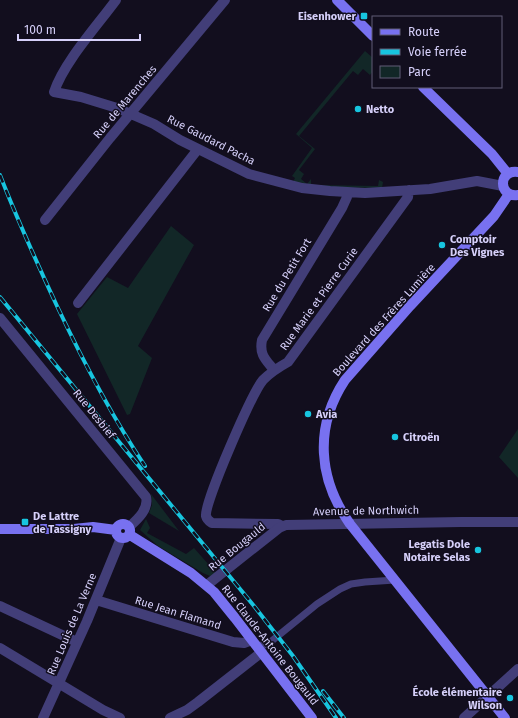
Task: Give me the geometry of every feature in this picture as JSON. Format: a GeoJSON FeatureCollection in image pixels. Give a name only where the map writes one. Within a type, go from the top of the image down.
{"type":"FeatureCollection","features":[{"type":"Feature","properties":{"kind":"main road"},"geometry":{"type":"LineString","coordinates":[[337,0],[372,35]]}},
{"type":"Feature","properties":{"kind":"main road"},"geometry":{"type":"LineString","coordinates":[[425,88],[513,173]]}},
{"type":"Feature","properties":{"kind":"main road","name":"Boulevard des Frères Lumière"},"geometry":{"type":"LineString","coordinates":[[505,718],[350,524],[337,504],[327,476],[325,464],[325,433],[330,411],[337,393],[351,372],[494,216],[510,192],[504,179],[513,173]]}},
{"type":"Feature","properties":{"kind":"main road"},"geometry":{"type":"LineString","coordinates":[[0,529],[67,529],[93,527],[124,532]]}},
{"type":"Feature","properties":{"kind":"main road","name":"Rue Claude-Antoine Bougauld"},"geometry":{"type":"LineString","coordinates":[[124,532],[191,573],[207,585],[221,600],[312,718]]}},
{"type":"Feature","properties":{"kind":"street","name":"Rue Gaudard Pacha"},"geometry":{"type":"LineString","coordinates":[[116,0],[57,81],[54,92],[107,104],[154,124],[198,149],[249,174],[302,188],[347,192],[409,190],[450,186],[477,181],[510,192]]}},
{"type":"Feature","properties":{"kind":"street","name":"Rue de Marenches"},"geometry":{"type":"LineString","coordinates":[[45,220],[110,138],[225,0]]}},
{"type":"Feature","properties":{"kind":"street"},"geometry":{"type":"LineString","coordinates":[[78,304],[198,149]]}},
{"type":"Feature","properties":{"kind":"street","name":"Rue Marie et Pierre Curie"},"geometry":{"type":"LineString","coordinates":[[215,524],[209,521],[206,516],[210,497],[248,407],[264,380],[274,370],[288,362],[306,339],[408,197],[409,190]]}},
{"type":"Feature","properties":{"kind":"street","name":"Rue du Petit Fort"},"geometry":{"type":"LineString","coordinates":[[274,370],[261,352],[260,347],[262,340],[342,208],[347,197],[347,192]]}},
{"type":"Feature","properties":{"kind":"street","name":"Rue Desbief"},"geometry":{"type":"LineString","coordinates":[[0,318],[143,492],[146,499],[146,505],[142,514],[124,532]]}},
{"type":"Feature","properties":{"kind":"street","name":"Avenue de Northwich"},"geometry":{"type":"LineString","coordinates":[[215,524],[278,524],[282,526],[293,524],[518,522]]}},
{"type":"Feature","properties":{"kind":"street","name":"Rue Bougauld"},"geometry":{"type":"LineString","coordinates":[[207,585],[282,526]]}},
{"type":"Feature","properties":{"kind":"street","name":"Rue Louis de La Verne"},"geometry":{"type":"LineString","coordinates":[[43,718],[96,600],[124,532]]}},
{"type":"Feature","properties":{"kind":"street"},"geometry":{"type":"LineString","coordinates":[[170,718],[187,710],[198,702],[257,646],[268,644],[317,604],[340,589],[352,584],[394,580]]}},
{"type":"Feature","properties":{"kind":"street","name":"Rue Jean Flamand"},"geometry":{"type":"LineString","coordinates":[[96,600],[233,642],[257,646]]}},
{"type":"Feature","properties":{"kind":"street"},"geometry":{"type":"LineString","coordinates":[[0,606],[77,642]]}},
{"type":"Feature","properties":{"kind":"street"},"geometry":{"type":"LineString","coordinates":[[0,648],[103,710],[120,718]]}},
{"type":"Feature","properties":{"kind":"street"},"geometry":{"type":"LineString","coordinates":[[464,718],[518,669]]}},
{"type":"Feature","properties":{"kind":"green space"},"geometry":{"type":"Polygon","coordinates":[[[365,51],[372,57],[372,72],[370,75],[363,69],[358,75],[353,71],[299,136],[315,149],[299,170],[304,174],[301,179],[307,184],[311,179],[311,185],[378,186],[379,180],[383,182],[382,188],[316,187],[293,182],[295,178],[292,176],[312,148],[296,134],[365,51]]]}},
{"type":"Feature","properties":{"kind":"green space"},"geometry":{"type":"Polygon","coordinates":[[[171,226],[194,245],[138,346],[152,358],[130,414],[127,415],[77,314],[107,277],[128,288],[171,226]]]}},
{"type":"Feature","properties":{"kind":"green space"},"geometry":{"type":"Polygon","coordinates":[[[518,429],[518,478],[499,457],[518,429]]]}},
{"type":"Feature","properties":{"kind":"green space"},"geometry":{"type":"Polygon","coordinates":[[[151,494],[179,531],[149,513],[152,505],[151,494]]]}},
{"type":"Feature","properties":{"kind":"green space"},"geometry":{"type":"Polygon","coordinates":[[[146,519],[150,528],[147,533],[186,554],[194,548],[217,574],[210,576],[203,573],[158,546],[140,530],[146,519]]]}},
{"type":"Feature","properties":{"kind":"railway"},"geometry":{"type":"LineString","coordinates":[[0,175],[13,208],[77,347],[98,388],[145,466]]}},
{"type":"Feature","properties":{"kind":"railway"},"geometry":{"type":"LineString","coordinates":[[0,297],[254,606],[293,656],[336,718]]}},
{"type":"Feature","properties":{"kind":"railway"},"geometry":{"type":"LineString","coordinates":[[323,691],[344,718]]}},
{"type":"Feature","properties":{"kind":"place","name":"Eisenhower"},"geometry":{"type":"Point","coordinates":[364,16]}},
{"type":"Feature","properties":{"kind":"place","name":"Netto"},"geometry":{"type":"Point","coordinates":[358,109]}},
{"type":"Feature","properties":{"kind":"place","name":"Comptoir Des Vignes"},"geometry":{"type":"Point","coordinates":[442,245]}},
{"type":"Feature","properties":{"kind":"place","name":"Avia"},"geometry":{"type":"Point","coordinates":[308,414]}},
{"type":"Feature","properties":{"kind":"place","name":"Citroën"},"geometry":{"type":"Point","coordinates":[395,437]}},
{"type":"Feature","properties":{"kind":"place","name":"De Lattre de Tassigny"},"geometry":{"type":"Point","coordinates":[25,522]}},
{"type":"Feature","properties":{"kind":"place","name":"Legatis Dole Notaire Selas"},"geometry":{"type":"Point","coordinates":[478,550]}},
{"type":"Feature","properties":{"kind":"place","name":"École élémentaire Wilson"},"geometry":{"type":"Point","coordinates":[510,698]}}]}
